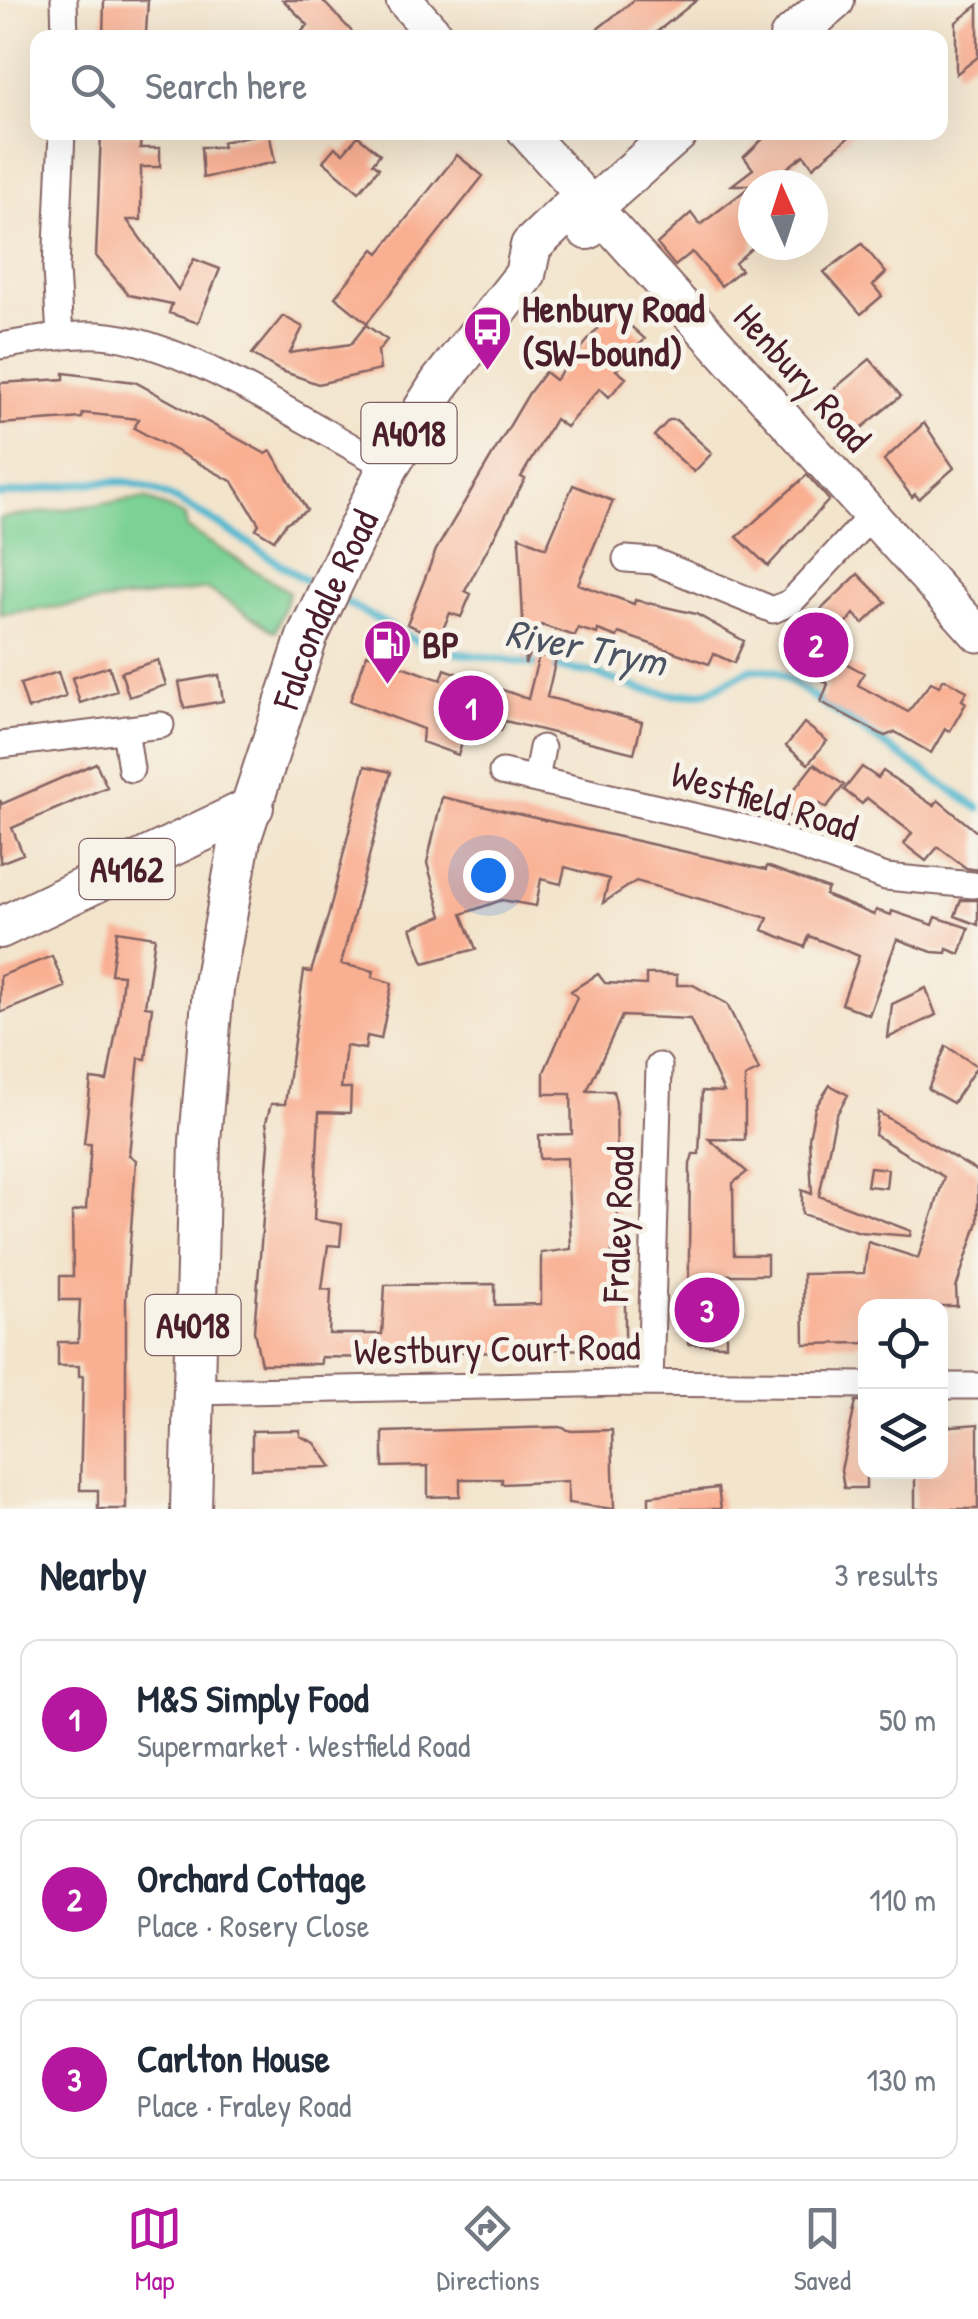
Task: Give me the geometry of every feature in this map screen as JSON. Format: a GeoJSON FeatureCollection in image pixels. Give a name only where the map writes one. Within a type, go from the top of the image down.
{"type":"FeatureCollection","features":[{"type":"Feature","properties":{"kind":"main road"},"geometry":{"type":"LineString","coordinates":[[404,0],[431,30]]}},
{"type":"Feature","properties":{"kind":"main road"},"geometry":{"type":"LineString","coordinates":[[799,30],[834,0]]}},
{"type":"Feature","properties":{"kind":"main road","name":"Henbury Road"},"geometry":{"type":"LineString","coordinates":[[533,140],[978,634]]}},
{"type":"Feature","properties":{"kind":"main road","name":"Falcondale Road"},"geometry":{"type":"LineString","coordinates":[[190,1509],[190,1392],[200,1142],[213,989],[240,840],[307,636],[388,467],[441,382],[526,275],[531,246],[571,208],[594,206],[669,140]]}},
{"type":"Feature","properties":{"kind":"main road","name":"A4162"},"geometry":{"type":"LineString","coordinates":[[0,928],[252,807]]}},
{"type":"Feature","properties":{"kind":"street"},"geometry":{"type":"LineString","coordinates":[[64,0],[65,30]]}},
{"type":"Feature","properties":{"kind":"street"},"geometry":{"type":"LineString","coordinates":[[60,337],[56,269],[62,140]]}},
{"type":"Feature","properties":{"kind":"street"},"geometry":{"type":"LineString","coordinates":[[0,346],[102,335],[150,346],[206,370],[388,467]]}},
{"type":"Feature","properties":{"kind":"street"},"geometry":{"type":"LineString","coordinates":[[626,559],[656,554],[773,610],[791,602],[871,516]]}},
{"type":"Feature","properties":{"kind":"street"},"geometry":{"type":"LineString","coordinates":[[0,745],[161,725]]}},
{"type":"Feature","properties":{"kind":"street"},"geometry":{"type":"LineString","coordinates":[[125,729],[131,768]]}},
{"type":"Feature","properties":{"kind":"street"},"geometry":{"type":"LineString","coordinates":[[536,779],[542,748]]}},
{"type":"Feature","properties":{"kind":"street","name":"Westfield Road"},"geometry":{"type":"LineString","coordinates":[[502,772],[754,830],[886,877],[973,885]]}},
{"type":"Feature","properties":{"kind":"street","name":"Fraley Road"},"geometry":{"type":"LineString","coordinates":[[650,1384],[659,1066]]}},
{"type":"Feature","properties":{"kind":"street","name":"Westbury Court Road"},"geometry":{"type":"LineString","coordinates":[[190,1392],[650,1384],[858,1386]]}},
{"type":"Feature","properties":{"kind":"street"},"geometry":{"type":"LineString","coordinates":[[948,1386],[978,1386]]}},
{"type":"Feature","properties":{"kind":"green space"},"geometry":{"type":"Polygon","coordinates":[[[145,498],[185,516],[187,528],[289,592],[275,632],[208,589],[0,614],[0,518],[145,498]]]}},
{"type":"Feature","properties":{"kind":"building"},"geometry":{"type":"Polygon","coordinates":[[[104,0],[148,0],[146,30],[103,30],[104,0]]]}},
{"type":"Feature","properties":{"kind":"building"},"geometry":{"type":"Polygon","coordinates":[[[283,0],[322,0],[350,30],[303,30],[308,25],[283,0]]]}},
{"type":"Feature","properties":{"kind":"building"},"geometry":{"type":"Polygon","coordinates":[[[634,0],[697,0],[659,30],[596,30],[634,0]]]}},
{"type":"Feature","properties":{"kind":"building"},"geometry":{"type":"Polygon","coordinates":[[[978,5],[978,57],[956,74],[956,22],[978,5]]]}},
{"type":"Feature","properties":{"kind":"building"},"geometry":{"type":"Polygon","coordinates":[[[101,140],[141,140],[140,148],[160,148],[160,167],[141,167],[141,220],[127,220],[178,290],[194,259],[220,269],[198,323],[169,313],[172,304],[129,295],[96,256],[101,140]]]}},
{"type":"Feature","properties":{"kind":"building"},"geometry":{"type":"Polygon","coordinates":[[[271,140],[275,162],[203,178],[201,147],[223,147],[222,142],[271,140]]]}},
{"type":"Feature","properties":{"kind":"building"},"geometry":{"type":"Polygon","coordinates":[[[354,140],[363,140],[380,154],[373,163],[379,168],[359,192],[323,161],[335,147],[343,153],[354,140]]]}},
{"type":"Feature","properties":{"kind":"building"},"geometry":{"type":"Polygon","coordinates":[[[762,140],[845,140],[813,167],[804,155],[784,170],[753,169],[744,157],[762,140]]]}},
{"type":"Feature","properties":{"kind":"building"},"geometry":{"type":"Polygon","coordinates":[[[457,155],[483,176],[367,323],[335,297],[374,249],[379,253],[457,155]]]}},
{"type":"Feature","properties":{"kind":"building"},"geometry":{"type":"Polygon","coordinates":[[[738,196],[738,260],[735,263],[741,270],[721,286],[692,252],[675,266],[657,244],[691,213],[700,225],[738,196]]]}},
{"type":"Feature","properties":{"kind":"building"},"geometry":{"type":"Polygon","coordinates":[[[862,244],[886,273],[873,285],[882,296],[861,314],[824,272],[862,244]]]}},
{"type":"Feature","properties":{"kind":"building"},"geometry":{"type":"Polygon","coordinates":[[[613,310],[645,339],[616,370],[626,378],[609,397],[600,388],[566,427],[555,419],[521,477],[525,479],[465,591],[471,594],[461,617],[450,613],[439,638],[407,624],[436,550],[529,393],[545,372],[555,380],[613,310]]]}},
{"type":"Feature","properties":{"kind":"building"},"geometry":{"type":"Polygon","coordinates":[[[283,316],[303,327],[290,353],[351,344],[366,325],[387,340],[378,351],[380,370],[318,384],[279,370],[252,354],[283,316]]]}},
{"type":"Feature","properties":{"kind":"building"},"geometry":{"type":"Polygon","coordinates":[[[870,359],[901,396],[853,435],[850,431],[846,434],[822,399],[870,359]]]}},
{"type":"Feature","properties":{"kind":"building"},"geometry":{"type":"Polygon","coordinates":[[[64,373],[135,382],[266,454],[271,451],[307,510],[286,523],[274,540],[256,529],[259,524],[233,482],[134,428],[139,419],[83,413],[82,418],[0,424],[0,383],[64,379],[64,373]]]}},
{"type":"Feature","properties":{"kind":"building"},"geometry":{"type":"Polygon","coordinates":[[[669,420],[676,420],[712,453],[694,472],[654,436],[669,420]]]}},
{"type":"Feature","properties":{"kind":"building"},"geometry":{"type":"Polygon","coordinates":[[[924,423],[954,468],[919,499],[915,494],[912,497],[884,460],[924,423]]]}},
{"type":"Feature","properties":{"kind":"building"},"geometry":{"type":"Polygon","coordinates":[[[807,475],[829,500],[768,566],[737,537],[807,475]]]}},
{"type":"Feature","properties":{"kind":"building"},"geometry":{"type":"Polygon","coordinates":[[[573,485],[613,501],[578,584],[634,604],[635,600],[696,614],[744,641],[734,663],[714,654],[709,664],[619,633],[617,637],[578,628],[575,636],[541,625],[525,664],[519,536],[546,548],[573,485]]]}},
{"type":"Feature","properties":{"kind":"building"},"geometry":{"type":"Polygon","coordinates":[[[858,574],[886,602],[863,624],[854,614],[825,652],[864,673],[858,685],[908,712],[931,682],[939,686],[944,679],[967,691],[962,700],[966,703],[950,731],[945,729],[931,753],[895,732],[885,736],[821,702],[828,684],[793,661],[813,628],[809,621],[858,574]]]}},
{"type":"Feature","properties":{"kind":"building"},"geometry":{"type":"Polygon","coordinates":[[[367,654],[441,680],[445,669],[528,699],[539,655],[556,659],[547,697],[642,722],[634,753],[505,721],[501,731],[482,724],[477,739],[465,735],[458,755],[422,742],[423,729],[350,701],[367,654]]]}},
{"type":"Feature","properties":{"kind":"building"},"geometry":{"type":"Polygon","coordinates":[[[158,660],[166,685],[129,697],[121,672],[158,660]]]}},
{"type":"Feature","properties":{"kind":"building"},"geometry":{"type":"Polygon","coordinates":[[[109,666],[117,691],[80,703],[72,678],[109,666]]]}},
{"type":"Feature","properties":{"kind":"building"},"geometry":{"type":"Polygon","coordinates":[[[58,672],[66,697],[28,709],[20,684],[58,672]]]}},
{"type":"Feature","properties":{"kind":"building"},"geometry":{"type":"Polygon","coordinates":[[[219,675],[223,701],[184,708],[179,682],[219,675]]]}},
{"type":"Feature","properties":{"kind":"building"},"geometry":{"type":"Polygon","coordinates":[[[804,723],[827,741],[808,764],[786,746],[804,723]]]}},
{"type":"Feature","properties":{"kind":"building"},"geometry":{"type":"Polygon","coordinates":[[[96,763],[107,787],[12,828],[23,854],[0,863],[0,800],[2,804],[96,763]]]}},
{"type":"Feature","properties":{"kind":"building"},"geometry":{"type":"Polygon","coordinates":[[[814,764],[844,785],[826,808],[820,804],[803,826],[779,809],[814,764]]]}},
{"type":"Feature","properties":{"kind":"building"},"geometry":{"type":"Polygon","coordinates":[[[365,766],[391,772],[341,964],[374,971],[372,977],[392,983],[381,1039],[367,1036],[365,1049],[346,1046],[341,1088],[351,1088],[350,1113],[319,1112],[314,1220],[342,1224],[340,1246],[328,1245],[322,1289],[331,1290],[329,1334],[382,1334],[385,1285],[495,1284],[495,1305],[541,1304],[541,1253],[571,1249],[567,1158],[540,1159],[539,1135],[572,1134],[571,1094],[544,1094],[544,1072],[577,997],[571,991],[598,974],[605,983],[646,985],[646,974],[658,974],[677,975],[677,985],[693,985],[727,1004],[759,1070],[745,1077],[745,1140],[709,1139],[747,1172],[733,1183],[734,1255],[767,1255],[767,1275],[726,1275],[726,1345],[688,1344],[690,1164],[693,1154],[699,1154],[702,1091],[724,1092],[690,1019],[622,1016],[587,1091],[613,1091],[616,1103],[618,1235],[612,1247],[613,1303],[625,1303],[625,1344],[603,1350],[544,1349],[544,1354],[433,1351],[380,1354],[380,1358],[321,1357],[321,1364],[261,1364],[254,1331],[269,1143],[266,1122],[271,1104],[285,1104],[304,971],[311,972],[329,913],[365,766]]]}},
{"type":"Feature","properties":{"kind":"building"},"geometry":{"type":"Polygon","coordinates":[[[862,767],[878,778],[883,771],[934,806],[938,800],[978,833],[978,870],[966,868],[938,847],[926,861],[904,844],[912,833],[867,798],[862,804],[844,790],[862,767]]]}},
{"type":"Feature","properties":{"kind":"building"},"geometry":{"type":"Polygon","coordinates":[[[442,797],[766,870],[767,866],[828,889],[825,895],[874,915],[876,910],[891,915],[892,911],[933,925],[936,917],[969,928],[960,954],[947,949],[946,953],[932,952],[897,939],[869,1015],[842,1004],[859,956],[809,936],[805,947],[763,930],[768,918],[636,881],[603,903],[609,879],[565,867],[561,884],[541,879],[536,906],[502,900],[462,914],[476,949],[424,963],[411,928],[442,916],[427,863],[442,797]]]}},
{"type":"Feature","properties":{"kind":"building"},"geometry":{"type":"Polygon","coordinates":[[[961,900],[978,900],[978,925],[955,916],[961,900]]]}},
{"type":"Feature","properties":{"kind":"building"},"geometry":{"type":"Polygon","coordinates":[[[117,931],[155,937],[145,1006],[152,1007],[146,1059],[139,1058],[129,1155],[136,1160],[126,1298],[126,1509],[98,1509],[98,1490],[80,1490],[83,1376],[79,1376],[79,1366],[58,1366],[58,1342],[78,1342],[80,1300],[60,1300],[60,1276],[73,1276],[72,1212],[86,1209],[91,1144],[84,1144],[91,1079],[107,1081],[119,1015],[123,975],[111,974],[117,931]]]}},
{"type":"Feature","properties":{"kind":"building"},"geometry":{"type":"Polygon","coordinates":[[[52,956],[65,987],[0,1013],[0,976],[52,956]]]}},
{"type":"Feature","properties":{"kind":"building"},"geometry":{"type":"Polygon","coordinates":[[[926,988],[936,1015],[888,1038],[892,1004],[926,988]]]}},
{"type":"Feature","properties":{"kind":"building"},"geometry":{"type":"Polygon","coordinates":[[[946,1046],[977,1066],[953,1103],[928,1089],[946,1046]]]}},
{"type":"Feature","properties":{"kind":"building"},"geometry":{"type":"Polygon","coordinates":[[[830,1085],[848,1095],[836,1116],[819,1196],[911,1231],[910,1236],[860,1232],[802,1214],[802,1190],[812,1194],[809,1138],[815,1108],[830,1085]]]}},
{"type":"Feature","properties":{"kind":"building"},"geometry":{"type":"Polygon","coordinates":[[[878,1112],[978,1172],[978,1222],[956,1288],[957,1306],[948,1306],[948,1299],[858,1299],[858,1343],[804,1344],[803,1274],[864,1273],[868,1242],[918,1258],[944,1177],[875,1135],[878,1112]]]}},
{"type":"Feature","properties":{"kind":"building"},"geometry":{"type":"Polygon","coordinates":[[[870,1167],[888,1169],[886,1188],[867,1186],[870,1167]]]}},
{"type":"Feature","properties":{"kind":"building"},"geometry":{"type":"Polygon","coordinates":[[[858,1401],[858,1479],[866,1479],[866,1488],[844,1488],[841,1470],[858,1401]]]}},
{"type":"Feature","properties":{"kind":"building"},"geometry":{"type":"Polygon","coordinates":[[[978,1424],[978,1509],[915,1509],[915,1479],[948,1479],[948,1426],[978,1424]]]}},
{"type":"Feature","properties":{"kind":"building"},"geometry":{"type":"Polygon","coordinates":[[[560,1427],[571,1431],[612,1430],[614,1509],[568,1503],[568,1481],[502,1484],[502,1479],[460,1479],[460,1496],[428,1497],[428,1466],[383,1467],[383,1432],[560,1427]]]}},
{"type":"Feature","properties":{"kind":"building"},"geometry":{"type":"Polygon","coordinates":[[[300,1430],[300,1436],[315,1443],[332,1467],[252,1469],[252,1431],[300,1430]]]}},
{"type":"Feature","properties":{"kind":"building"},"geometry":{"type":"Polygon","coordinates":[[[718,1488],[721,1509],[649,1509],[649,1496],[718,1488]]]}},
{"type":"Feature","properties":{"kind":"waterway","name":"River Trym"},"geometry":{"type":"LineString","coordinates":[[0,495],[92,483],[143,486],[193,509],[317,587]]}},
{"type":"Feature","properties":{"kind":"waterway","name":"River Trym"},"geometry":{"type":"LineString","coordinates":[[338,598],[431,649],[593,673],[643,690],[677,695],[707,692],[752,669],[775,671],[978,808]]}},
{"type":"Feature","properties":{"kind":"place","name":"Henbury Road (SW-bound)"},"geometry":{"type":"Point","coordinates":[487,372]}},
{"type":"Feature","properties":{"kind":"place","name":"Orchard Cottage"},"geometry":{"type":"Point","coordinates":[816,645]}},
{"type":"Feature","properties":{"kind":"place","name":"BP"},"geometry":{"type":"Point","coordinates":[387,686]}},
{"type":"Feature","properties":{"kind":"place","name":"M&S Simply Food"},"geometry":{"type":"Point","coordinates":[471,708]}},
{"type":"Feature","properties":{"kind":"place","name":"Carlton House"},"geometry":{"type":"Point","coordinates":[707,1310]}}]}
